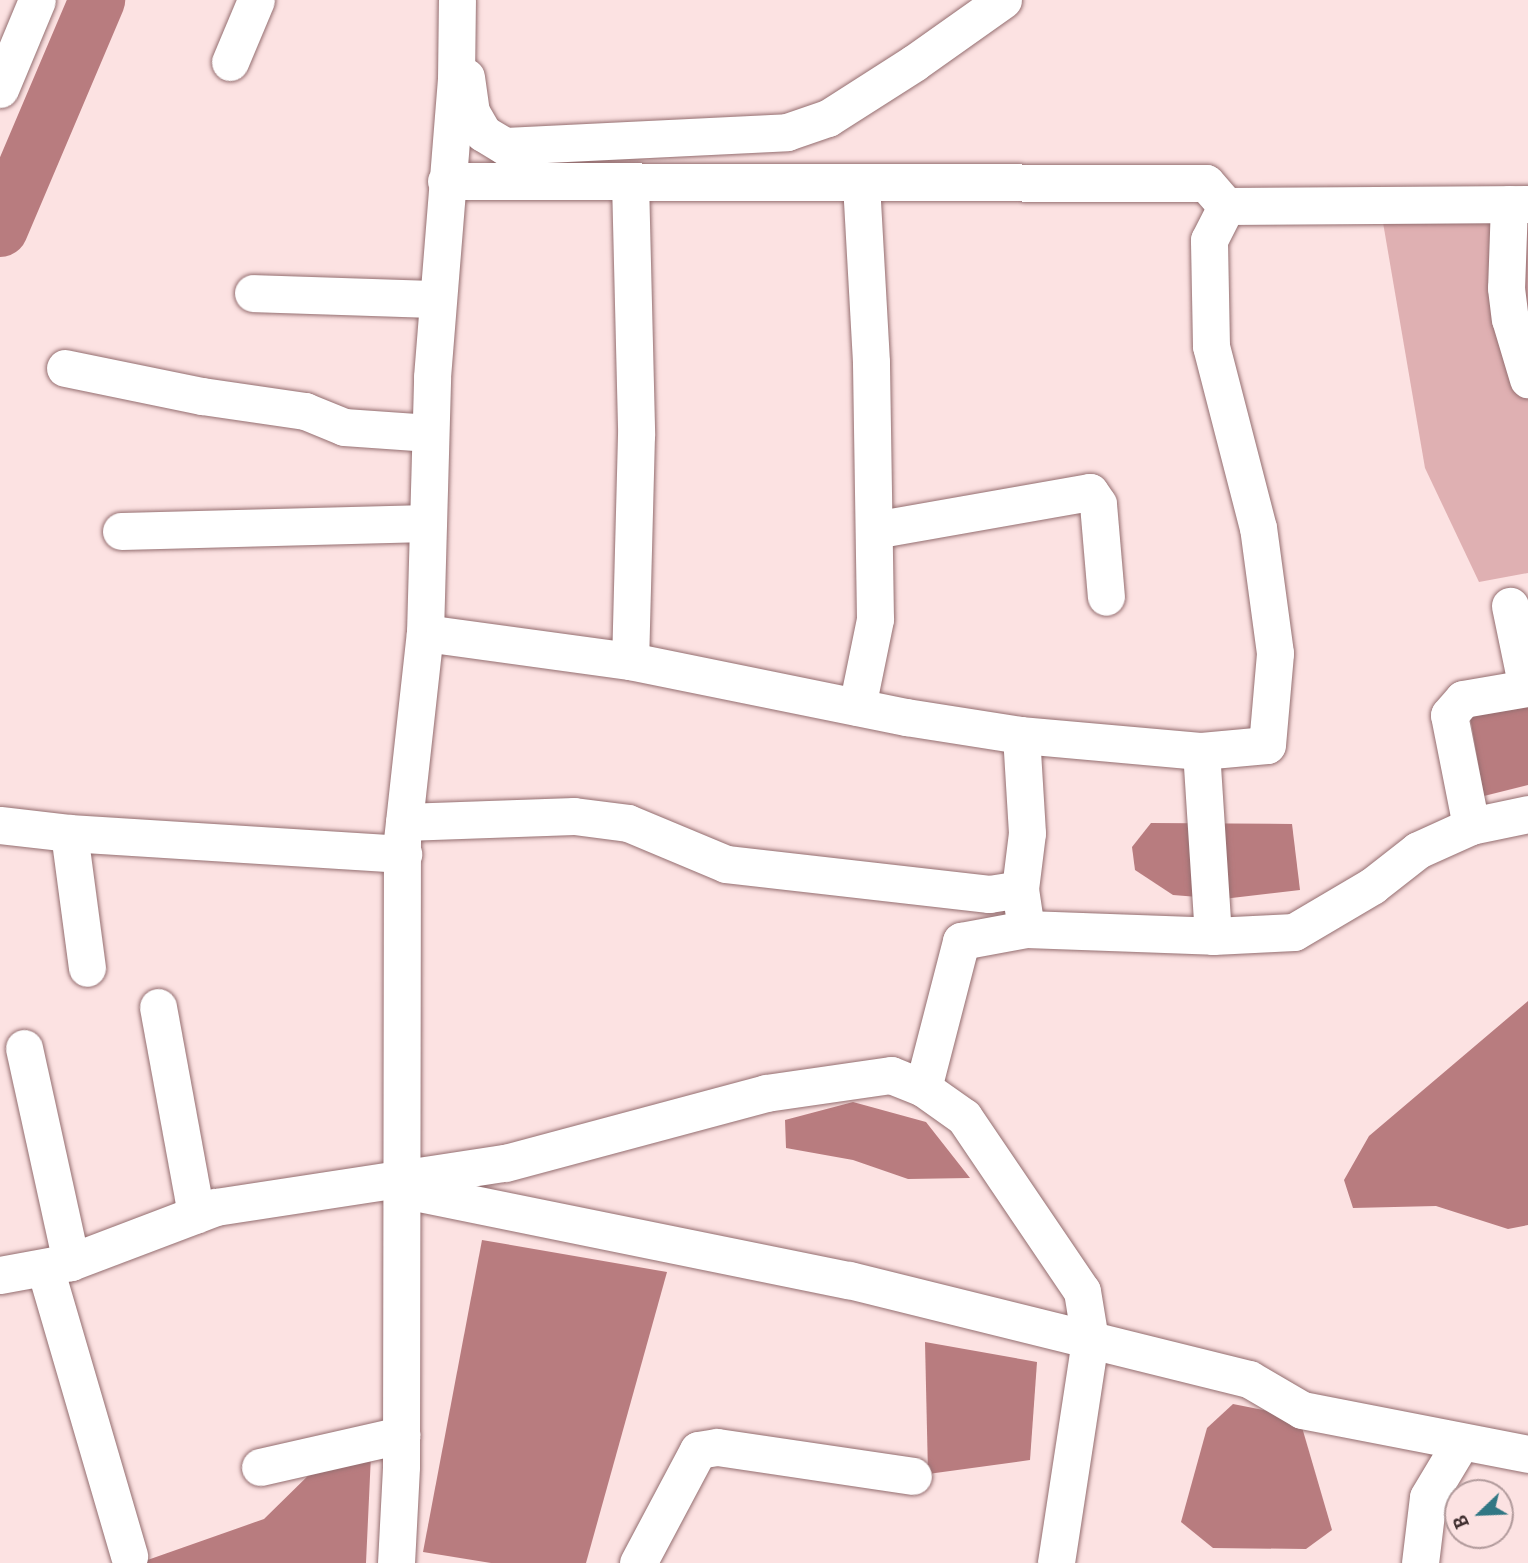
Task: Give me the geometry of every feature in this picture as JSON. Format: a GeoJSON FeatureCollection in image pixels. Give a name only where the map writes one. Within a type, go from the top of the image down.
{"type":"FeatureCollection","features":[{"type":"Feature","properties":{"kind":"street"},"geometry":{"type":"LineString","coordinates":[[0,89],[37,0]]}},
{"type":"Feature","properties":{"kind":"street"},"geometry":{"type":"LineString","coordinates":[[230,62],[256,0]]}},
{"type":"Feature","properties":{"kind":"street"},"geometry":{"type":"LineString","coordinates":[[396,1563],[401,1435],[400,1184],[404,838],[425,633],[430,433],[437,299],[456,79],[457,0]]}},
{"type":"Feature","properties":{"kind":"street"},"geometry":{"type":"LineString","coordinates":[[477,0],[465,73],[471,112],[483,134],[505,146],[787,132],[828,118],[914,64],[1003,0]]}},
{"type":"Feature","properties":{"kind":"street"},"geometry":{"type":"LineString","coordinates":[[446,181],[1206,183],[1226,206],[1519,204],[1506,288],[1510,319],[1528,379]]}},
{"type":"Feature","properties":{"kind":"street"},"geometry":{"type":"LineString","coordinates":[[630,181],[636,435],[630,661]]}},
{"type":"Feature","properties":{"kind":"street"},"geometry":{"type":"LineString","coordinates":[[857,707],[875,619],[871,362],[861,181]]}},
{"type":"Feature","properties":{"kind":"street"},"geometry":{"type":"LineString","coordinates":[[425,633],[630,661],[857,707],[1021,735],[1201,751],[1267,745],[1275,653],[1258,527],[1212,346],[1209,240],[1226,206]]}},
{"type":"Feature","properties":{"kind":"street"},"geometry":{"type":"LineString","coordinates":[[253,293],[437,299]]}},
{"type":"Feature","properties":{"kind":"street"},"geometry":{"type":"LineString","coordinates":[[65,368],[202,396],[305,411],[344,427],[430,433]]}},
{"type":"Feature","properties":{"kind":"street"},"geometry":{"type":"LineString","coordinates":[[874,530],[1090,492],[1098,504],[1106,597]]}},
{"type":"Feature","properties":{"kind":"street"},"geometry":{"type":"LineString","coordinates":[[121,531],[428,523]]}},
{"type":"Feature","properties":{"kind":"street"},"geometry":{"type":"LineString","coordinates":[[1471,826],[1449,715],[1463,699],[1527,688],[1510,606]]}},
{"type":"Feature","properties":{"kind":"street"},"geometry":{"type":"LineString","coordinates":[[1021,735],[1027,833],[1020,889],[1026,929]]}},
{"type":"Feature","properties":{"kind":"street"},"geometry":{"type":"LineString","coordinates":[[1201,751],[1212,924]]}},
{"type":"Feature","properties":{"kind":"street"},"geometry":{"type":"LineString","coordinates":[[923,1088],[961,941],[1026,929],[1212,924],[1294,932],[1372,886],[1418,850],[1471,826],[1528,814]]}},
{"type":"Feature","properties":{"kind":"street"},"geometry":{"type":"LineString","coordinates":[[0,825],[69,833],[404,838],[574,816],[628,823],[726,864],[989,894],[1020,889]]}},
{"type":"Feature","properties":{"kind":"street"},"geometry":{"type":"LineString","coordinates":[[69,833],[87,968]]}},
{"type":"Feature","properties":{"kind":"street"},"geometry":{"type":"LineString","coordinates":[[158,1007],[196,1214]]}},
{"type":"Feature","properties":{"kind":"street"},"geometry":{"type":"LineString","coordinates":[[24,1048],[58,1265],[129,1556]]}},
{"type":"Feature","properties":{"kind":"street"},"geometry":{"type":"LineString","coordinates":[[0,1275],[58,1265],[216,1207],[400,1184],[505,1163],[766,1093],[891,1075],[923,1088],[964,1117],[1082,1291],[1090,1340],[1056,1563]]}},
{"type":"Feature","properties":{"kind":"street"},"geometry":{"type":"LineString","coordinates":[[400,1184],[849,1280],[1249,1379],[1302,1410],[1528,1454]]}},
{"type":"Feature","properties":{"kind":"street"},"geometry":{"type":"LineString","coordinates":[[260,1467],[401,1435]]}},
{"type":"Feature","properties":{"kind":"street"},"geometry":{"type":"LineString","coordinates":[[1420,1563],[1428,1497],[1461,1441]]}},
{"type":"Feature","properties":{"kind":"street"},"geometry":{"type":"LineString","coordinates":[[638,1563],[698,1450],[717,1447],[913,1476]]}},
{"type":"Feature","properties":{"kind":"shaded area"},"geometry":{"type":"Polygon","coordinates":[[[1528,204],[1528,573],[1479,582],[1425,468],[1380,205],[1528,204]]]}},
{"type":"Feature","properties":{"kind":"shaded area"},"geometry":{"type":"Polygon","coordinates":[[[1528,690],[1528,785],[1484,796],[1468,706],[1528,690]]]}},
{"type":"Feature","properties":{"kind":"shaded area"},"geometry":{"type":"Polygon","coordinates":[[[1151,823],[1292,824],[1300,890],[1223,899],[1173,895],[1135,870],[1132,847],[1151,823]]]}},
{"type":"Feature","properties":{"kind":"shaded area"},"geometry":{"type":"Polygon","coordinates":[[[1528,1001],[1528,1225],[1508,1229],[1436,1206],[1353,1208],[1344,1180],[1369,1136],[1528,1001]]]}},
{"type":"Feature","properties":{"kind":"shaded area"},"geometry":{"type":"Polygon","coordinates":[[[853,1102],[926,1122],[970,1178],[908,1179],[853,1160],[786,1148],[785,1120],[853,1102]]]}},
{"type":"Feature","properties":{"kind":"shaded area"},"geometry":{"type":"Polygon","coordinates":[[[482,1240],[667,1272],[586,1563],[491,1563],[423,1552],[482,1240]]]}},
{"type":"Feature","properties":{"kind":"shaded area"},"geometry":{"type":"Polygon","coordinates":[[[925,1342],[1037,1362],[1030,1460],[928,1474],[925,1342]]]}},
{"type":"Feature","properties":{"kind":"shaded area"},"geometry":{"type":"Polygon","coordinates":[[[1233,1404],[1299,1417],[1332,1530],[1306,1549],[1213,1548],[1181,1522],[1207,1428],[1233,1404]]]}},
{"type":"Feature","properties":{"kind":"shaded area"},"geometry":{"type":"Polygon","coordinates":[[[371,1455],[366,1563],[139,1563],[264,1519],[318,1466],[371,1455]]]}},
{"type":"Feature","properties":{"kind":"waterway"},"geometry":{"type":"LineString","coordinates":[[0,229],[97,0]]}}]}
